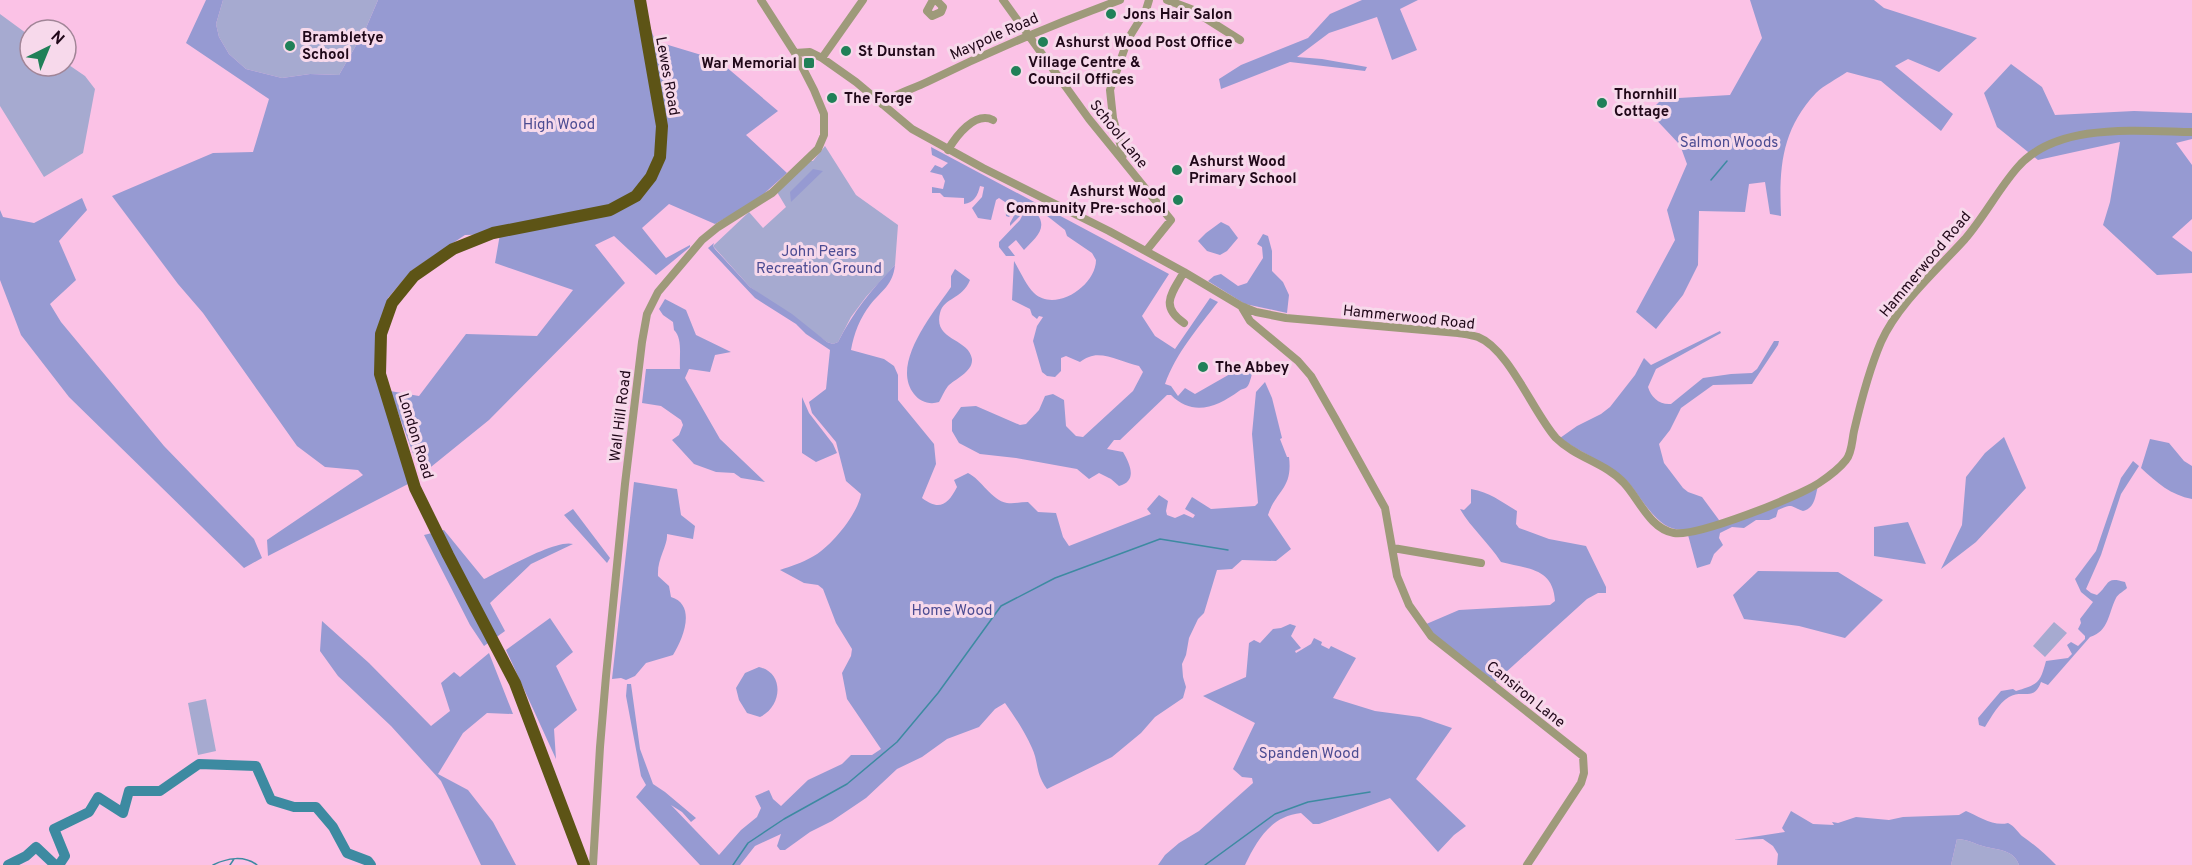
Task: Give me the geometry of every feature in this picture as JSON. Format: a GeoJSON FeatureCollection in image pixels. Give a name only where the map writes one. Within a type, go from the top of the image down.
{"type":"FeatureCollection","features":[{"type":"Feature","properties":{"kind":"highway","name":"Lewes Road"},"geometry":{"type":"LineString","coordinates":[[640,0],[662,126],[660,157]]}},
{"type":"Feature","properties":{"kind":"highway","name":"London Road"},"geometry":{"type":"LineString","coordinates":[[584,865],[515,683],[415,488],[380,374],[381,334],[392,303],[414,276],[453,249],[493,233],[610,210],[636,196],[651,177],[660,157]]}},
{"type":"Feature","properties":{"kind":"street"},"geometry":{"type":"LineString","coordinates":[[761,0],[795,53]]}},
{"type":"Feature","properties":{"kind":"street"},"geometry":{"type":"LineString","coordinates":[[822,58],[863,0]]}},
{"type":"Feature","properties":{"kind":"street","name":"School Lane"},"geometry":{"type":"LineString","coordinates":[[1004,0],[1028,36],[1171,220],[1146,251]]}},
{"type":"Feature","properties":{"kind":"street","name":"Maypole Road"},"geometry":{"type":"LineString","coordinates":[[882,104],[956,67],[1120,0]]}},
{"type":"Feature","properties":{"kind":"street"},"geometry":{"type":"LineString","coordinates":[[1122,159],[1123,154],[1113,117],[1110,90],[1128,39],[1146,10],[1149,0]]}},
{"type":"Feature","properties":{"kind":"street"},"geometry":{"type":"LineString","coordinates":[[1167,0],[1191,9],[1240,40]]}},
{"type":"Feature","properties":{"kind":"street","name":"Hammerwood Road"},"geometry":{"type":"LineString","coordinates":[[795,53],[810,52],[822,58],[853,79],[912,129],[948,150],[1146,251],[1240,306],[1286,318],[1458,333],[1485,341],[1500,356],[1558,439],[1580,456],[1615,474],[1663,529],[1678,534],[1722,524],[1799,493],[1835,471],[1848,458],[1872,368],[1891,324],[1976,227],[2016,169],[2037,150],[2064,139],[2097,134],[2192,132]]}},
{"type":"Feature","properties":{"kind":"street","name":"Wall Hill Road"},"geometry":{"type":"LineString","coordinates":[[593,865],[608,654],[625,484],[647,314],[658,292],[702,240],[718,227],[772,194],[818,149],[822,141],[824,114],[795,53]]}},
{"type":"Feature","properties":{"kind":"street"},"geometry":{"type":"LineString","coordinates":[[948,150],[956,136],[979,118],[986,116],[993,120]]}},
{"type":"Feature","properties":{"kind":"street"},"geometry":{"type":"LineString","coordinates":[[1184,272],[1171,293],[1169,303],[1173,316],[1184,323]]}},
{"type":"Feature","properties":{"kind":"street"},"geometry":{"type":"LineString","coordinates":[[1171,293],[1180,298]]}},
{"type":"Feature","properties":{"kind":"street","name":"Cansiron Lane"},"geometry":{"type":"LineString","coordinates":[[1240,306],[1250,321],[1298,361],[1311,376],[1385,508],[1397,576],[1409,605],[1431,636],[1582,756],[1584,773],[1581,783],[1527,865]]}},
{"type":"Feature","properties":{"kind":"street"},"geometry":{"type":"LineString","coordinates":[[1393,548],[1481,563]]}},
{"type":"Feature","properties":{"kind":"green space","name":"High Wood"},"geometry":{"type":"Polygon","coordinates":[[[206,0],[223,0],[216,24],[219,37],[229,54],[246,69],[282,78],[310,74],[339,75],[366,28],[378,0],[641,0],[655,41],[718,60],[778,111],[746,135],[787,173],[757,200],[715,224],[669,204],[642,228],[666,258],[690,245],[690,247],[656,275],[614,236],[595,245],[625,283],[489,420],[421,475],[390,391],[419,396],[466,334],[537,336],[573,290],[495,263],[500,234],[465,235],[411,271],[388,298],[375,344],[410,483],[268,556],[267,540],[363,475],[358,470],[325,467],[297,446],[203,313],[178,284],[112,196],[213,153],[253,152],[269,99],[186,43],[206,0]]]}},
{"type":"Feature","properties":{"kind":"green space","name":"Brambletye School"},"geometry":{"type":"Polygon","coordinates":[[[223,0],[378,0],[366,28],[339,75],[310,74],[282,78],[246,69],[229,54],[219,37],[216,24],[223,0]]]}},
{"type":"Feature","properties":{"kind":"green space"},"geometry":{"type":"Polygon","coordinates":[[[1362,0],[1418,0],[1400,9],[1417,50],[1392,60],[1377,17],[1329,33],[1297,57],[1367,67],[1365,71],[1290,62],[1221,89],[1219,79],[1241,65],[1308,38],[1330,14],[1362,0]]]}},
{"type":"Feature","properties":{"kind":"green space","name":"Salmon Woods"},"geometry":{"type":"Polygon","coordinates":[[[1750,0],[1874,0],[1884,8],[1977,38],[1939,72],[1908,59],[1895,66],[1953,114],[1941,131],[1881,81],[1847,72],[1816,93],[1795,121],[1789,136],[1782,166],[1781,216],[1770,214],[1765,182],[1749,184],[1745,212],[1699,211],[1698,265],[1683,295],[1656,329],[1636,312],[1675,240],[1667,210],[1687,164],[1680,145],[1649,112],[1662,99],[1730,95],[1762,38],[1750,0]]]}},
{"type":"Feature","properties":{"kind":"green space"},"geometry":{"type":"Polygon","coordinates":[[[0,14],[18,27],[18,78],[78,78],[78,71],[95,89],[83,153],[44,177],[0,106],[0,14]]]}},
{"type":"Feature","properties":{"kind":"green space"},"geometry":{"type":"Polygon","coordinates":[[[2011,64],[2042,87],[2055,115],[2134,111],[2192,113],[2192,139],[2176,143],[2192,165],[2192,219],[2172,237],[2192,252],[2192,273],[2157,275],[2103,225],[2110,202],[2120,142],[2038,160],[1997,127],[1984,93],[2011,64]]]}},
{"type":"Feature","properties":{"kind":"green space","name":"John Pears Recreation Ground"},"geometry":{"type":"Polygon","coordinates":[[[825,146],[856,195],[898,225],[895,265],[866,297],[851,317],[838,342],[833,344],[750,287],[713,246],[749,212],[763,228],[786,207],[777,192],[808,161],[813,161],[825,146]]]}},
{"type":"Feature","properties":{"kind":"green space"},"geometry":{"type":"Polygon","coordinates":[[[931,147],[1169,274],[1142,316],[1155,336],[1175,349],[1210,298],[1218,302],[1181,351],[1165,384],[1171,386],[1178,396],[1185,388],[1195,394],[1230,374],[1253,369],[1247,387],[1214,405],[1196,408],[1167,395],[1120,440],[1114,440],[1107,449],[1123,452],[1130,467],[1129,480],[1119,486],[1099,473],[1089,479],[1077,469],[980,454],[959,443],[952,431],[952,420],[961,407],[976,406],[1020,425],[1026,424],[1039,410],[1045,396],[1053,394],[1064,400],[1066,426],[1076,436],[1083,437],[1133,391],[1143,372],[1139,366],[1101,355],[1088,357],[1080,362],[1066,356],[1061,358],[1061,371],[1055,377],[1047,376],[1042,372],[1033,341],[1037,326],[1043,317],[1039,316],[1037,319],[1032,315],[1030,309],[1012,300],[1014,261],[1034,293],[1053,300],[1073,294],[1082,287],[1094,270],[1096,260],[1092,253],[1067,236],[1065,230],[1037,208],[1032,214],[1037,214],[1040,219],[1041,229],[1038,234],[1024,250],[1016,240],[1008,247],[1015,256],[1006,256],[999,247],[999,242],[1020,220],[1024,212],[1010,226],[1016,212],[1009,217],[1006,216],[1005,202],[999,198],[996,200],[991,220],[978,218],[972,208],[982,197],[984,187],[980,186],[975,198],[964,204],[964,198],[944,197],[940,193],[932,193],[932,187],[943,189],[945,181],[942,175],[930,172],[935,165],[942,168],[948,163],[932,155],[931,147]]]}},
{"type":"Feature","properties":{"kind":"green space"},"geometry":{"type":"Polygon","coordinates":[[[813,169],[823,171],[791,202],[790,192],[813,169]]]}},
{"type":"Feature","properties":{"kind":"green space"},"geometry":{"type":"Polygon","coordinates":[[[82,198],[87,210],[59,241],[76,280],[50,304],[61,322],[164,446],[254,539],[262,558],[244,568],[69,397],[21,335],[0,280],[0,210],[3,217],[34,223],[82,198]]]}},
{"type":"Feature","properties":{"kind":"green space"},"geometry":{"type":"Polygon","coordinates":[[[1221,222],[1229,226],[1238,238],[1227,251],[1220,255],[1207,251],[1198,241],[1221,222]]]}},
{"type":"Feature","properties":{"kind":"green space"},"geometry":{"type":"Polygon","coordinates":[[[1263,234],[1268,236],[1272,251],[1272,271],[1283,282],[1289,295],[1287,313],[1245,304],[1208,281],[1221,274],[1238,286],[1247,283],[1263,258],[1262,247],[1257,244],[1263,234]]]}},
{"type":"Feature","properties":{"kind":"green space","name":"Home Wood"},"geometry":{"type":"Polygon","coordinates":[[[714,243],[715,249],[750,287],[833,344],[838,342],[864,301],[895,265],[892,278],[860,320],[851,350],[884,359],[894,366],[898,375],[898,400],[934,444],[936,464],[922,498],[938,505],[946,502],[957,487],[954,480],[968,473],[1001,501],[1028,502],[1038,512],[1056,513],[1063,537],[1069,546],[1151,514],[1147,509],[1159,495],[1168,501],[1167,515],[1175,518],[1184,514],[1193,518],[1195,515],[1185,509],[1192,497],[1211,509],[1255,506],[1258,503],[1252,434],[1256,392],[1265,382],[1272,398],[1282,438],[1280,439],[1289,457],[1290,468],[1286,483],[1268,515],[1291,549],[1276,561],[1242,560],[1232,569],[1217,570],[1204,613],[1198,619],[1189,638],[1182,664],[1186,687],[1183,698],[1155,717],[1141,733],[1112,757],[1047,789],[1029,742],[1005,703],[995,709],[979,727],[947,739],[922,757],[897,769],[866,798],[785,850],[780,850],[777,846],[781,834],[755,846],[740,865],[700,865],[636,797],[646,785],[641,776],[626,696],[627,684],[631,684],[640,749],[653,784],[696,818],[691,822],[671,805],[719,855],[741,830],[757,817],[761,808],[755,796],[769,790],[773,799],[781,806],[808,780],[842,764],[851,755],[872,755],[881,749],[847,699],[842,673],[852,649],[836,623],[823,589],[818,585],[804,583],[780,570],[808,559],[827,546],[855,511],[861,494],[846,481],[836,442],[812,413],[809,402],[826,389],[830,350],[806,334],[796,324],[755,298],[708,248],[714,243]]]}},
{"type":"Feature","properties":{"kind":"green space"},"geometry":{"type":"Polygon","coordinates":[[[955,269],[970,280],[967,287],[942,308],[939,322],[946,334],[969,352],[972,364],[948,386],[939,402],[929,403],[922,401],[914,394],[908,382],[907,368],[925,324],[951,287],[951,276],[955,269]]]}},
{"type":"Feature","properties":{"kind":"green space"},"geometry":{"type":"Polygon","coordinates":[[[665,299],[686,310],[696,335],[731,352],[715,355],[710,372],[689,369],[685,378],[720,439],[765,482],[741,478],[734,473],[716,472],[694,464],[672,440],[679,435],[683,425],[681,420],[661,406],[642,403],[646,369],[680,369],[680,343],[673,322],[659,309],[665,299]]]}},
{"type":"Feature","properties":{"kind":"green space"},"geometry":{"type":"Polygon","coordinates":[[[1720,331],[1721,333],[1656,369],[1648,387],[1653,397],[1659,402],[1671,404],[1703,378],[1752,373],[1757,369],[1774,341],[1779,341],[1752,384],[1713,385],[1681,408],[1670,430],[1659,444],[1664,463],[1683,488],[1702,497],[1719,520],[1718,523],[1682,530],[1665,525],[1658,519],[1623,477],[1560,438],[1610,407],[1635,375],[1644,358],[1651,365],[1720,331]]]}},
{"type":"Feature","properties":{"kind":"green space"},"geometry":{"type":"Polygon","coordinates":[[[802,397],[809,413],[833,444],[837,453],[816,462],[802,453],[802,397]]]}},
{"type":"Feature","properties":{"kind":"green space"},"geometry":{"type":"Polygon","coordinates":[[[2004,437],[2026,488],[1976,542],[1941,569],[1962,525],[1966,477],[1985,453],[2004,437]]]}},
{"type":"Feature","properties":{"kind":"green space"},"geometry":{"type":"Polygon","coordinates":[[[2150,439],[2169,443],[2184,461],[2192,466],[2192,499],[2177,495],[2165,488],[2141,468],[2150,439]]]}},
{"type":"Feature","properties":{"kind":"green space"},"geometry":{"type":"Polygon","coordinates":[[[2133,461],[2139,466],[2121,494],[2101,555],[2086,589],[2097,595],[2108,582],[2114,580],[2125,582],[2127,588],[2116,598],[2101,631],[2090,637],[2048,685],[2041,682],[2035,692],[2009,697],[1998,707],[1985,727],[1979,725],[1978,718],[2001,691],[2013,689],[2016,691],[2034,684],[2040,678],[2046,661],[2068,658],[2072,654],[2067,645],[2071,642],[2078,646],[2085,639],[2078,629],[2080,619],[2093,602],[2081,592],[2075,579],[2096,551],[2121,478],[2133,461]]]}},
{"type":"Feature","properties":{"kind":"green space"},"geometry":{"type":"Polygon","coordinates":[[[634,482],[677,489],[681,515],[695,526],[693,539],[667,534],[658,570],[658,576],[669,586],[671,597],[684,607],[686,615],[684,632],[673,655],[646,663],[635,676],[626,680],[612,679],[634,482]]]}},
{"type":"Feature","properties":{"kind":"green space"},"geometry":{"type":"Polygon","coordinates":[[[1818,486],[1814,502],[1807,510],[1786,506],[1778,510],[1776,517],[1769,520],[1756,520],[1744,528],[1732,527],[1720,533],[1719,538],[1723,545],[1714,554],[1710,564],[1697,568],[1688,535],[1818,486]]]}},
{"type":"Feature","properties":{"kind":"green space"},"geometry":{"type":"Polygon","coordinates":[[[1471,489],[1490,495],[1517,511],[1516,524],[1519,528],[1549,539],[1586,546],[1606,587],[1606,593],[1598,593],[1587,599],[1494,683],[1432,634],[1424,625],[1459,610],[1550,605],[1555,601],[1553,590],[1544,576],[1529,568],[1501,562],[1469,523],[1460,509],[1464,510],[1471,503],[1471,489]]]}},
{"type":"Feature","properties":{"kind":"green space"},"geometry":{"type":"Polygon","coordinates":[[[573,509],[610,558],[607,563],[564,515],[573,509]]]}},
{"type":"Feature","properties":{"kind":"green space"},"geometry":{"type":"Polygon","coordinates":[[[1908,522],[1926,564],[1874,556],[1874,527],[1908,522]]]}},
{"type":"Feature","properties":{"kind":"green space"},"geometry":{"type":"Polygon","coordinates":[[[444,530],[484,579],[542,551],[555,546],[573,544],[531,564],[490,603],[505,631],[484,646],[470,625],[424,535],[444,530]]]}},
{"type":"Feature","properties":{"kind":"green space"},"geometry":{"type":"Polygon","coordinates":[[[1758,571],[1838,572],[1883,600],[1845,638],[1799,626],[1744,619],[1733,595],[1758,571]]]}},
{"type":"Feature","properties":{"kind":"green space"},"geometry":{"type":"Polygon","coordinates":[[[550,618],[573,652],[556,666],[577,710],[554,729],[556,759],[506,650],[550,618]]]}},
{"type":"Feature","properties":{"kind":"green space"},"geometry":{"type":"Polygon","coordinates":[[[322,621],[369,663],[431,726],[450,711],[441,683],[454,672],[460,677],[489,653],[513,714],[487,713],[463,733],[438,774],[468,790],[493,822],[516,865],[481,865],[441,781],[391,726],[338,676],[320,651],[322,621]]]}},
{"type":"Feature","properties":{"kind":"green space"},"geometry":{"type":"Polygon","coordinates":[[[2054,622],[2067,633],[2045,657],[2033,646],[2054,622]]]}},
{"type":"Feature","properties":{"kind":"green space","name":"Spanden Wood"},"geometry":{"type":"Polygon","coordinates":[[[1290,624],[1296,626],[1291,636],[1301,648],[1295,651],[1296,653],[1311,644],[1314,638],[1329,649],[1331,646],[1356,658],[1333,698],[1375,711],[1420,717],[1452,728],[1416,779],[1466,826],[1438,852],[1390,798],[1319,824],[1313,824],[1301,813],[1281,819],[1260,838],[1245,865],[1158,865],[1165,855],[1199,831],[1253,783],[1252,778],[1242,777],[1233,769],[1255,723],[1203,696],[1246,677],[1249,643],[1254,640],[1260,643],[1273,629],[1290,624]]]}},
{"type":"Feature","properties":{"kind":"green space"},"geometry":{"type":"Polygon","coordinates":[[[759,667],[767,670],[773,676],[778,690],[773,706],[760,717],[747,713],[739,700],[736,688],[745,673],[759,667]]]}},
{"type":"Feature","properties":{"kind":"green space"},"geometry":{"type":"Polygon","coordinates":[[[206,699],[216,751],[198,755],[188,703],[206,699]]]}},
{"type":"Feature","properties":{"kind":"green space"},"geometry":{"type":"Polygon","coordinates":[[[1791,811],[1813,824],[1834,825],[1832,822],[1838,823],[1856,817],[1889,820],[1903,817],[1959,815],[1966,811],[1992,822],[2010,824],[2056,865],[2019,865],[2014,856],[2006,852],[1957,839],[1951,865],[1777,865],[1778,854],[1773,846],[1763,839],[1733,840],[1785,832],[1782,828],[1791,811]]]}},
{"type":"Feature","properties":{"kind":"green space"},"geometry":{"type":"Polygon","coordinates":[[[1957,839],[2006,852],[2014,856],[2019,865],[1951,865],[1957,839]]]}},
{"type":"Feature","properties":{"kind":"waterway"},"geometry":{"type":"LineString","coordinates":[[1711,180],[1727,161]]}},
{"type":"Feature","properties":{"kind":"waterway"},"geometry":{"type":"LineString","coordinates":[[733,865],[748,843],[784,819],[847,784],[897,742],[938,693],[1001,606],[1055,578],[1160,539],[1228,550]]}},
{"type":"Feature","properties":{"kind":"waterway"},"geometry":{"type":"LineString","coordinates":[[59,865],[65,856],[54,829],[89,812],[98,797],[123,813],[129,791],[160,791],[199,764],[256,766],[271,800],[294,807],[316,807],[333,827],[347,853],[368,861],[371,865]]}},
{"type":"Feature","properties":{"kind":"waterway"},"geometry":{"type":"LineString","coordinates":[[1205,865],[1275,814],[1308,802],[1370,792]]}},
{"type":"Feature","properties":{"kind":"waterway"},"geometry":{"type":"LineString","coordinates":[[8,865],[26,856],[36,847],[55,865]]}},
{"type":"Feature","properties":{"kind":"waterway"},"geometry":{"type":"LineString","coordinates":[[230,865],[234,859]]}},
{"type":"Feature","properties":{"kind":"waterway"},"geometry":{"type":"LineString","coordinates":[[213,865],[235,859],[247,860],[257,865]]}},
{"type":"Feature","properties":{"kind":"place","name":"Jons Hair Salon"},"geometry":{"type":"Point","coordinates":[1111,14]}},
{"type":"Feature","properties":{"kind":"place","name":"Ashurst Wood Post Office"},"geometry":{"type":"Point","coordinates":[1043,42]}},
{"type":"Feature","properties":{"kind":"place","name":"Brambletye School"},"geometry":{"type":"Point","coordinates":[290,46]}},
{"type":"Feature","properties":{"kind":"place","name":"St Dunstan"},"geometry":{"type":"Point","coordinates":[846,51]}},
{"type":"Feature","properties":{"kind":"place","name":"War Memorial"},"geometry":{"type":"Point","coordinates":[809,63]}},
{"type":"Feature","properties":{"kind":"place","name":"Village Centre & Council Offices"},"geometry":{"type":"Point","coordinates":[1016,71]}},
{"type":"Feature","properties":{"kind":"place","name":"The Forge"},"geometry":{"type":"Point","coordinates":[832,98]}},
{"type":"Feature","properties":{"kind":"place","name":"Thornhill Cottage"},"geometry":{"type":"Point","coordinates":[1602,103]}},
{"type":"Feature","properties":{"kind":"place","name":"Ashurst Wood Primary School"},"geometry":{"type":"Point","coordinates":[1177,170]}},
{"type":"Feature","properties":{"kind":"place","name":"Ashurst Wood Community Pre-school"},"geometry":{"type":"Point","coordinates":[1178,200]}},
{"type":"Feature","properties":{"kind":"place","name":"The Abbey"},"geometry":{"type":"Point","coordinates":[1203,367]}}]}
